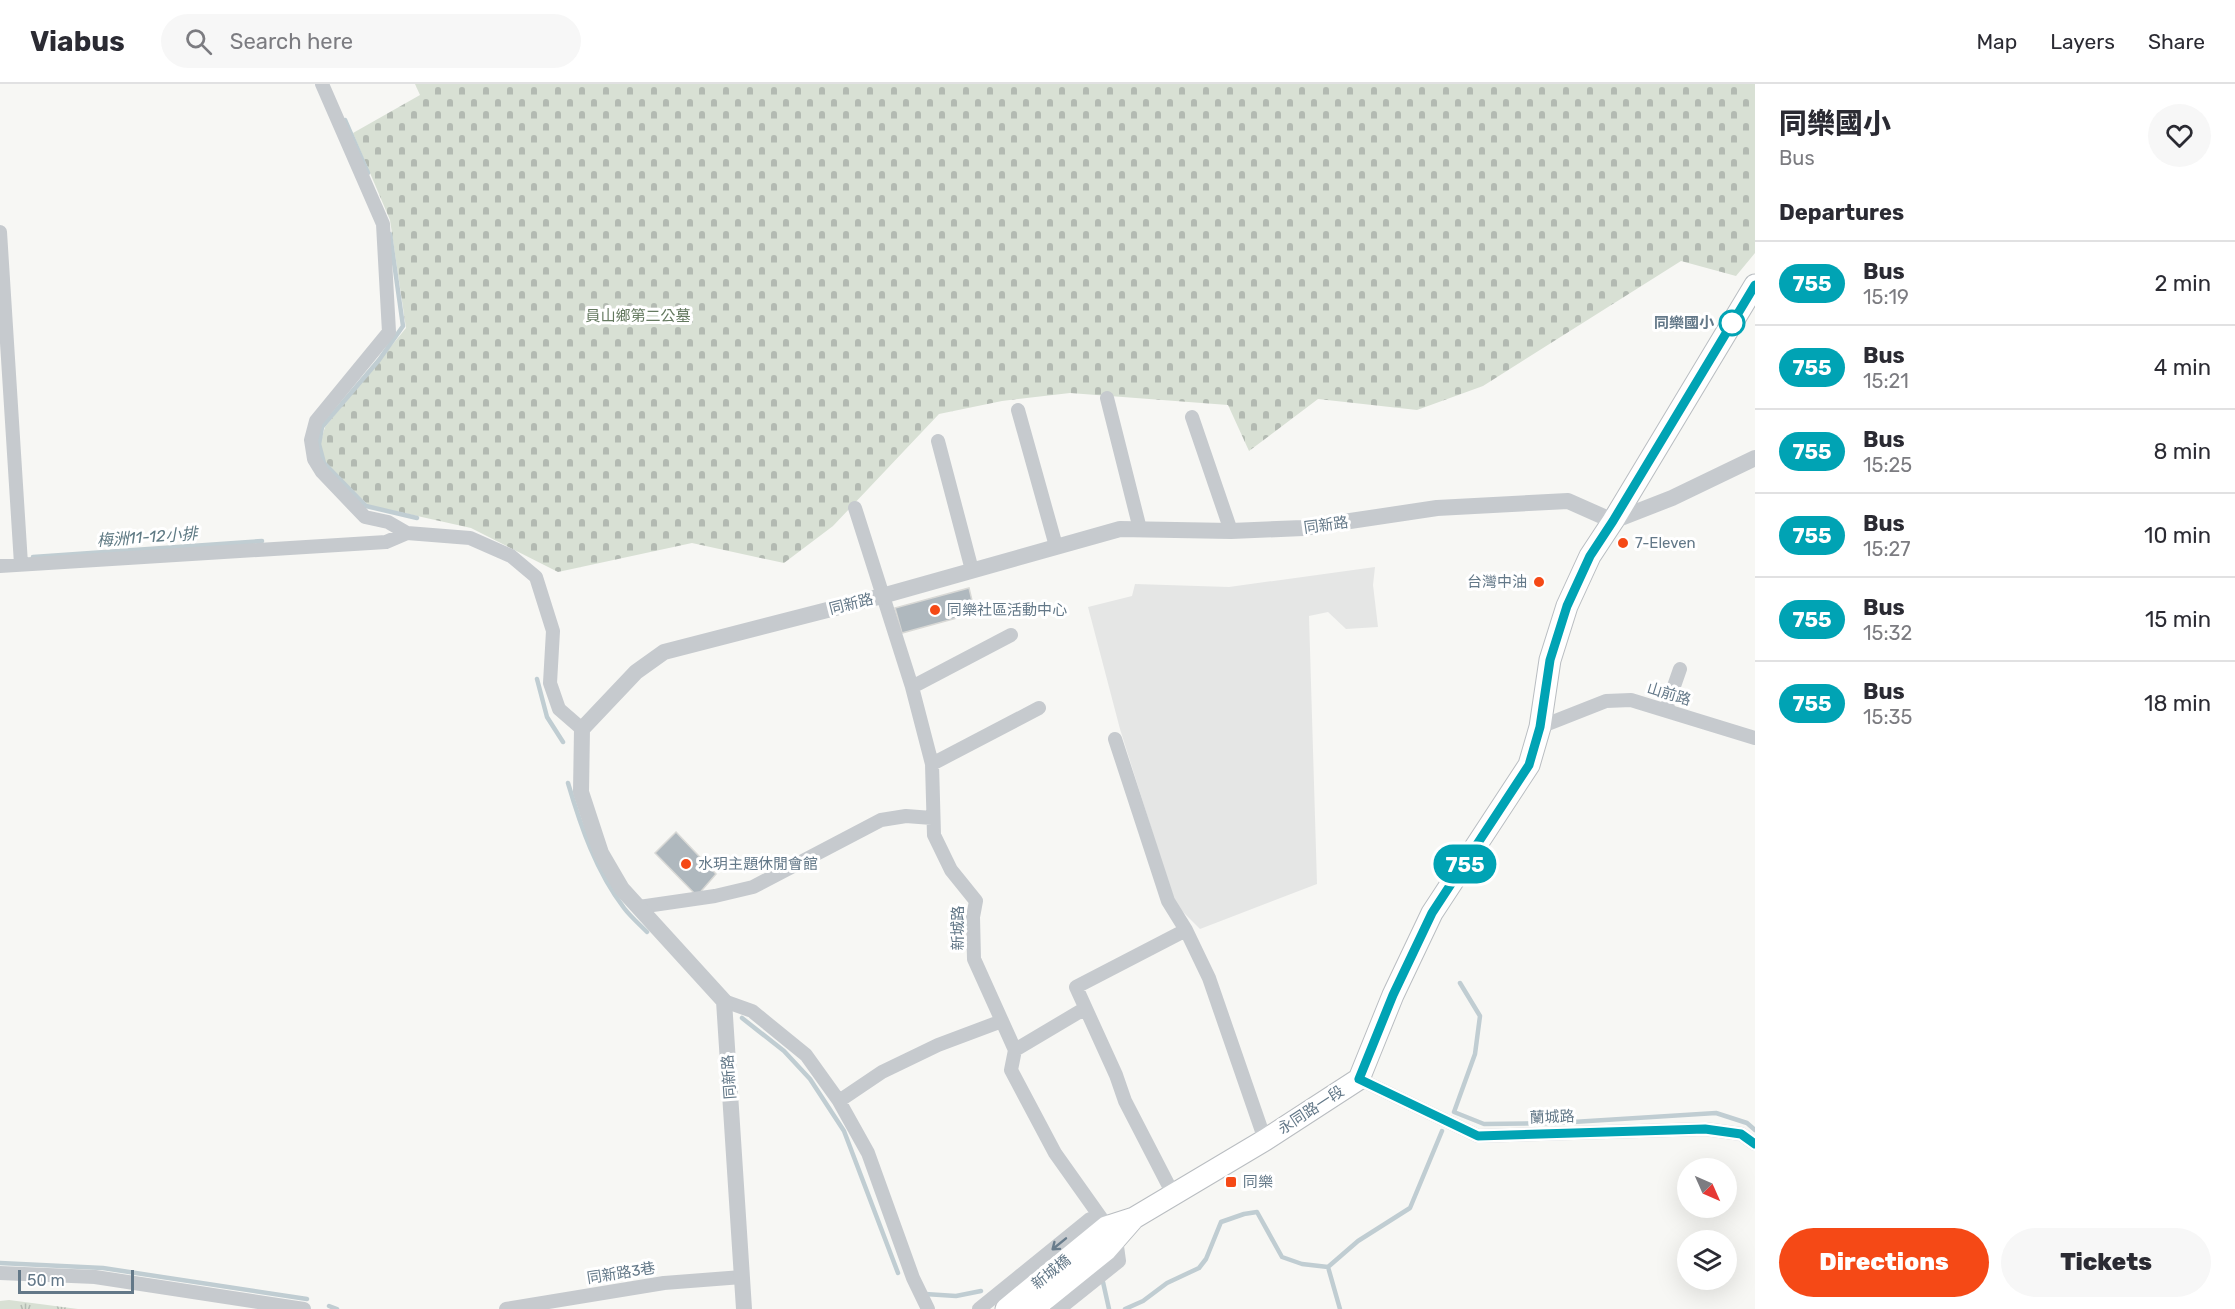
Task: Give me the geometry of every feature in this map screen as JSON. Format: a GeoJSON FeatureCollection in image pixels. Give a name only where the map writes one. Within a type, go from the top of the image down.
{"type":"FeatureCollection","features":[{"type":"Feature","properties":{"kind":"main road","name":"永同路一段"},"geometry":{"type":"LineString","coordinates":[[1106,1238],[1134,1218],[1265,1140],[1359,1079],[1393,995],[1432,913],[1529,765],[1540,727],[1550,660],[1567,606],[1590,556],[1755,285]]}},
{"type":"Feature","properties":{"kind":"main road","name":"新城橋"},"geometry":{"type":"LineString","coordinates":[[1006,1309],[1106,1238]]}},
{"type":"Feature","properties":{"kind":"main road","name":"新城橋"},"geometry":{"type":"LineString","coordinates":[[1033,1309],[1106,1238]]}},
{"type":"Feature","properties":{"kind":"street"},"geometry":{"type":"LineString","coordinates":[[322,84],[383,224],[389,332],[316,421],[311,440],[314,459],[322,472],[365,517],[388,522],[407,534]]}},
{"type":"Feature","properties":{"kind":"street"},"geometry":{"type":"LineString","coordinates":[[0,232],[21,564]]}},
{"type":"Feature","properties":{"kind":"street"},"geometry":{"type":"LineString","coordinates":[[1107,398],[1140,529]]}},
{"type":"Feature","properties":{"kind":"street"},"geometry":{"type":"LineString","coordinates":[[1018,410],[1056,546]]}},
{"type":"Feature","properties":{"kind":"street"},"geometry":{"type":"LineString","coordinates":[[1192,417],[1231,531]]}},
{"type":"Feature","properties":{"kind":"street"},"geometry":{"type":"LineString","coordinates":[[938,441],[972,570]]}},
{"type":"Feature","properties":{"kind":"street"},"geometry":{"type":"LineString","coordinates":[[1613,521],[1672,498],[1755,458]]}},
{"type":"Feature","properties":{"kind":"street","name":"同新路"},"geometry":{"type":"LineString","coordinates":[[582,729],[636,672],[664,652],[882,596],[1120,529],[1231,531],[1303,528],[1437,508],[1568,501],[1613,521]]}},
{"type":"Feature","properties":{"kind":"street","name":"新城路"},"geometry":{"type":"LineString","coordinates":[[855,508],[912,687],[932,764],[934,834],[951,870],[976,901],[973,917],[974,959],[1010,1035],[1015,1050],[1011,1070],[1055,1154],[1106,1238]]}},
{"type":"Feature","properties":{"kind":"street"},"geometry":{"type":"LineString","coordinates":[[0,566],[386,542],[407,534],[470,538],[511,556],[536,577],[553,631],[550,683],[560,709],[582,729],[581,792],[601,853],[622,889],[724,1001],[752,1011],[806,1055],[839,1101],[868,1153],[913,1278],[928,1309]]}},
{"type":"Feature","properties":{"kind":"street"},"geometry":{"type":"LineString","coordinates":[[912,687],[1011,635]]}},
{"type":"Feature","properties":{"kind":"street"},"geometry":{"type":"LineString","coordinates":[[1666,709],[1680,669]]}},
{"type":"Feature","properties":{"kind":"street","name":"山前路"},"geometry":{"type":"LineString","coordinates":[[1540,727],[1606,701],[1631,700],[1755,738]]}},
{"type":"Feature","properties":{"kind":"street"},"geometry":{"type":"LineString","coordinates":[[932,764],[1039,708]]}},
{"type":"Feature","properties":{"kind":"street"},"geometry":{"type":"LineString","coordinates":[[1115,739],[1168,901],[1186,930],[1209,978],[1265,1140]]}},
{"type":"Feature","properties":{"kind":"street"},"geometry":{"type":"LineString","coordinates":[[639,907],[715,896],[753,887],[880,820],[906,816],[932,818]]}},
{"type":"Feature","properties":{"kind":"street"},"geometry":{"type":"LineString","coordinates":[[1173,1194],[1125,1101],[1116,1075],[1084,1009],[1076,987],[1186,930]]}},
{"type":"Feature","properties":{"kind":"street","name":"同新路"},"geometry":{"type":"LineString","coordinates":[[724,1001],[744,1309]]}},
{"type":"Feature","properties":{"kind":"street"},"geometry":{"type":"LineString","coordinates":[[1015,1050],[1084,1009]]}},
{"type":"Feature","properties":{"kind":"street"},"geometry":{"type":"LineString","coordinates":[[839,1101],[882,1072],[938,1045],[1002,1021]]}},
{"type":"Feature","properties":{"kind":"street","name":"蘭城路"},"geometry":{"type":"LineString","coordinates":[[1359,1079],[1478,1136],[1705,1129],[1741,1134],[1755,1144]]}},
{"type":"Feature","properties":{"kind":"street"},"geometry":{"type":"LineString","coordinates":[[979,1309],[1090,1219],[1106,1238],[1119,1261],[1059,1309]]}},
{"type":"Feature","properties":{"kind":"street"},"geometry":{"type":"LineString","coordinates":[[0,1273],[95,1276],[304,1309]]}},
{"type":"Feature","properties":{"kind":"street","name":"同新路3巷"},"geometry":{"type":"LineString","coordinates":[[506,1309],[663,1283],[742,1277]]}},
{"type":"Feature","properties":{"kind":"shaded area"},"geometry":{"type":"Polygon","coordinates":[[[1375,567],[1373,585],[1378,627],[1346,629],[1328,612],[1309,616],[1317,884],[1200,929],[1175,904],[1120,729],[1088,607],[1132,596],[1135,584],[1229,587],[1375,567]]]}},
{"type":"Feature","properties":{"kind":"green space","name":"員山鄉第二公墓"},"geometry":{"type":"Polygon","coordinates":[[[415,84],[1755,84],[1755,253],[1736,276],[1681,261],[1483,386],[1417,410],[1318,399],[1249,451],[1228,405],[1070,393],[1002,401],[939,414],[833,526],[784,563],[692,543],[558,572],[471,528],[368,505],[325,463],[320,444],[325,427],[406,328],[390,220],[353,133],[420,95],[415,84]]]}},
{"type":"Feature","properties":{"kind":"green space"},"geometry":{"type":"Polygon","coordinates":[[[9,1300],[78,1309],[0,1309],[0,1301],[9,1300]]]}},
{"type":"Feature","properties":{"kind":"building","name":"同樂社區活動中心"},"geometry":{"type":"Polygon","coordinates":[[[969,588],[975,613],[902,633],[895,608],[969,588]]]}},
{"type":"Feature","properties":{"kind":"building","name":"水玥主題休閒會館"},"geometry":{"type":"Polygon","coordinates":[[[676,832],[716,874],[697,896],[655,853],[676,832]]]}},
{"type":"Feature","properties":{"kind":"waterway"},"geometry":{"type":"LineString","coordinates":[[345,120],[368,173]]}},
{"type":"Feature","properties":{"kind":"waterway"},"geometry":{"type":"LineString","coordinates":[[390,234],[403,326],[379,360],[322,427],[319,444],[324,463],[366,506],[417,518]]}},
{"type":"Feature","properties":{"kind":"waterway","name":"梅洲11-12小排"},"geometry":{"type":"LineString","coordinates":[[33,557],[262,541]]}},
{"type":"Feature","properties":{"kind":"waterway"},"geometry":{"type":"LineString","coordinates":[[537,679],[547,717],[563,742]]}},
{"type":"Feature","properties":{"kind":"waterway"},"geometry":{"type":"LineString","coordinates":[[568,783],[597,864],[624,908],[647,932]]}},
{"type":"Feature","properties":{"kind":"waterway"},"geometry":{"type":"LineString","coordinates":[[1460,983],[1480,1016],[1475,1054],[1454,1112],[1484,1124],[1557,1123],[1716,1113],[1747,1123],[1755,1130]]}},
{"type":"Feature","properties":{"kind":"waterway"},"geometry":{"type":"LineString","coordinates":[[742,1018],[784,1051],[810,1079],[844,1131],[898,1273]]}},
{"type":"Feature","properties":{"kind":"waterway"},"geometry":{"type":"LineString","coordinates":[[1328,1267],[1358,1241],[1410,1208],[1442,1131]]}},
{"type":"Feature","properties":{"kind":"waterway"},"geometry":{"type":"LineString","coordinates":[[1125,1309],[1143,1301],[1167,1283],[1199,1268],[1206,1259],[1221,1222],[1257,1212],[1282,1257],[1302,1264],[1328,1267],[1340,1309]]}},
{"type":"Feature","properties":{"kind":"waterway"},"geometry":{"type":"LineString","coordinates":[[0,1263],[103,1268],[307,1299]]}},
{"type":"Feature","properties":{"kind":"waterway"},"geometry":{"type":"LineString","coordinates":[[1103,1282],[1109,1309]]}},
{"type":"Feature","properties":{"kind":"waterway"},"geometry":{"type":"LineString","coordinates":[[925,1294],[956,1296],[981,1291]]}},
{"type":"Feature","properties":{"kind":"waterway"},"geometry":{"type":"LineString","coordinates":[[329,1306],[337,1309]]}},
{"type":"Feature","properties":{"kind":"bus line","name":"755"},"geometry":{"type":"LineString","coordinates":[[1755,285],[1590,556],[1567,606],[1550,660],[1540,727],[1529,765],[1432,913],[1393,995],[1359,1079],[1478,1136],[1705,1129],[1741,1134],[1755,1144]]}},
{"type":"Feature","properties":{"kind":"place","name":"同樂國小"},"geometry":{"type":"Point","coordinates":[1732,323]}},
{"type":"Feature","properties":{"kind":"place","name":"7-Eleven"},"geometry":{"type":"Point","coordinates":[1623,543]}},
{"type":"Feature","properties":{"kind":"place","name":"台灣中油"},"geometry":{"type":"Point","coordinates":[1539,582]}},
{"type":"Feature","properties":{"kind":"place","name":"同樂社區活動中心"},"geometry":{"type":"Point","coordinates":[935,610]}},
{"type":"Feature","properties":{"kind":"place","name":"水玥主題休閒會館"},"geometry":{"type":"Point","coordinates":[686,864]}},
{"type":"Feature","properties":{"kind":"place","name":"同樂"},"geometry":{"type":"Point","coordinates":[1231,1182]}}]}
